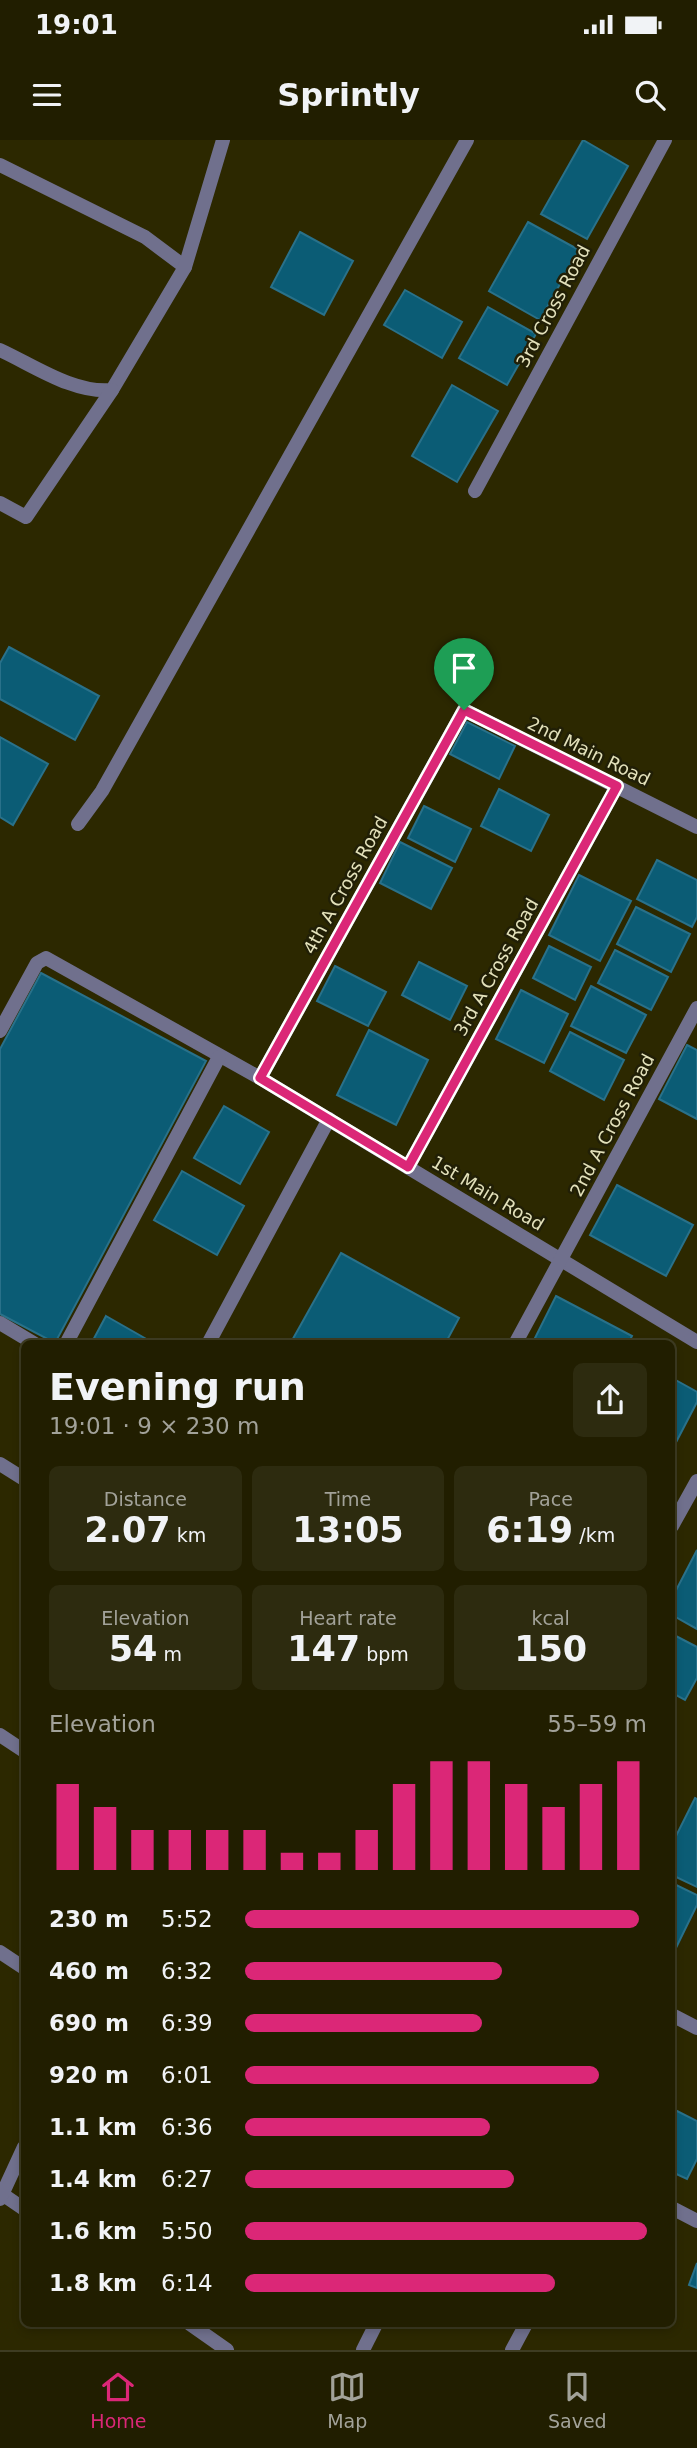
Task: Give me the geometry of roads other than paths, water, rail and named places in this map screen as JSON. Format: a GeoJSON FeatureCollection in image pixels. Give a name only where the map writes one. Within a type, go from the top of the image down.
{"type":"FeatureCollection","features":[{"type":"Feature","properties":{"kind":"street"},"geometry":{"type":"LineString","coordinates":[[0,503],[26,517],[112,390],[184,267],[223,140]]}},
{"type":"Feature","properties":{"kind":"street"},"geometry":{"type":"LineString","coordinates":[[78,824],[102,791],[467,140]]}},
{"type":"Feature","properties":{"kind":"street","name":"3rd Cross Road"},"geometry":{"type":"LineString","coordinates":[[475,491],[665,140]]}},
{"type":"Feature","properties":{"kind":"street"},"geometry":{"type":"LineString","coordinates":[[0,165],[145,237],[184,267]]}},
{"type":"Feature","properties":{"kind":"street"},"geometry":{"type":"LineString","coordinates":[[0,350],[78,386],[97,392],[112,390]]}},
{"type":"Feature","properties":{"kind":"street","name":"2nd Main Road"},"geometry":{"type":"LineString","coordinates":[[464,710],[697,827]]}},
{"type":"Feature","properties":{"kind":"street","name":"4th A Cross Road"},"geometry":{"type":"LineString","coordinates":[[260,1078],[464,710]]}},
{"type":"Feature","properties":{"kind":"street","name":"3rd A Cross Road"},"geometry":{"type":"LineString","coordinates":[[408,1167],[617,786]]}},
{"type":"Feature","properties":{"kind":"street","name":"1st Main Road"},"geometry":{"type":"LineString","coordinates":[[0,1031],[37,963],[46,958],[260,1078],[697,1342]]}},
{"type":"Feature","properties":{"kind":"street","name":"2nd A Cross Road"},"geometry":{"type":"LineString","coordinates":[[517,1340],[697,1008]]}},
{"type":"Feature","properties":{"kind":"street"},"geometry":{"type":"LineString","coordinates":[[68,1340],[219,1057]]}},
{"type":"Feature","properties":{"kind":"street"},"geometry":{"type":"LineString","coordinates":[[210,1340],[329,1119]]}},
{"type":"Feature","properties":{"kind":"street"},"geometry":{"type":"LineString","coordinates":[[0,1323],[28,1340]]}},
{"type":"Feature","properties":{"kind":"street"},"geometry":{"type":"LineString","coordinates":[[0,1465],[21,1477]]}},
{"type":"Feature","properties":{"kind":"street"},"geometry":{"type":"LineString","coordinates":[[675,1521],[697,1481]]}},
{"type":"Feature","properties":{"kind":"street"},"geometry":{"type":"LineString","coordinates":[[0,1735],[21,1749]]}},
{"type":"Feature","properties":{"kind":"street"},"geometry":{"type":"LineString","coordinates":[[0,1952],[21,1966]]}},
{"type":"Feature","properties":{"kind":"street"},"geometry":{"type":"LineString","coordinates":[[675,2017],[697,2028]]}},
{"type":"Feature","properties":{"kind":"street"},"geometry":{"type":"LineString","coordinates":[[21,2153],[1,2196],[21,2207]]}},
{"type":"Feature","properties":{"kind":"street"},"geometry":{"type":"LineString","coordinates":[[675,2210],[697,2221]]}},
{"type":"Feature","properties":{"kind":"street"},"geometry":{"type":"LineString","coordinates":[[194,2327],[227,2350]]}},
{"type":"Feature","properties":{"kind":"street"},"geometry":{"type":"LineString","coordinates":[[363,2350],[374,2327]]}},
{"type":"Feature","properties":{"kind":"street"},"geometry":{"type":"LineString","coordinates":[[512,2350],[524,2327]]}}]}
